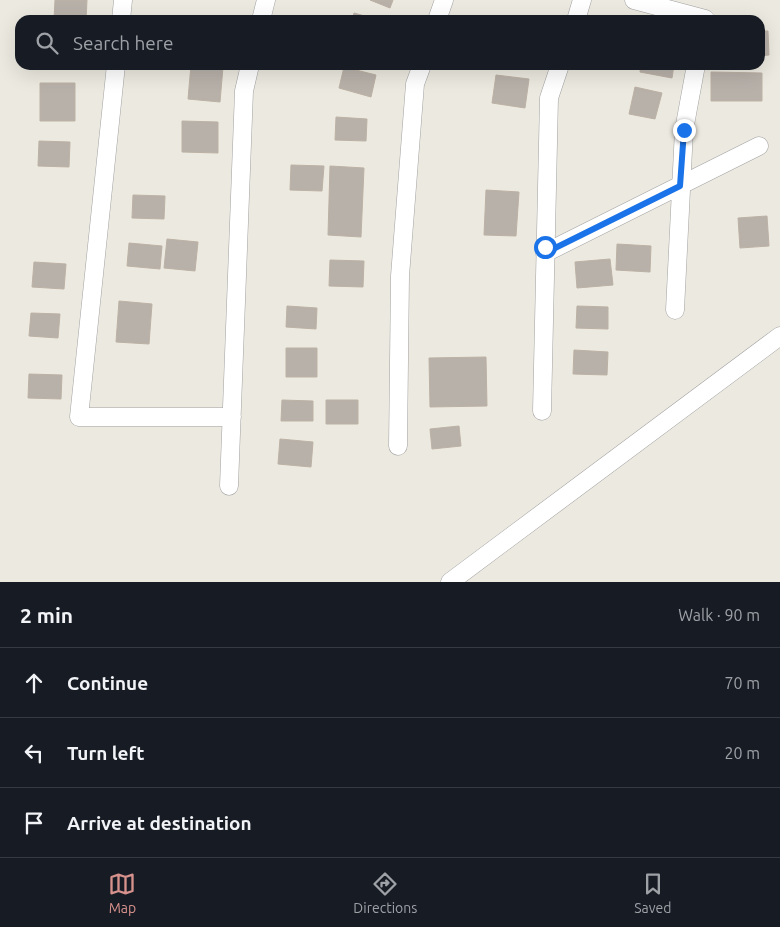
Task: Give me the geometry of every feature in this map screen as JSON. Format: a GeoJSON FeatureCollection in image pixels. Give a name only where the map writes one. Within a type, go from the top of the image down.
{"type":"FeatureCollection","features":[{"type":"Feature","properties":{"kind":"street"},"geometry":{"type":"LineString","coordinates":[[122,15],[123,0]]}},
{"type":"Feature","properties":{"kind":"street"},"geometry":{"type":"LineString","coordinates":[[262,15],[266,0]]}},
{"type":"Feature","properties":{"kind":"street"},"geometry":{"type":"LineString","coordinates":[[439,15],[444,0]]}},
{"type":"Feature","properties":{"kind":"street"},"geometry":{"type":"LineString","coordinates":[[578,15],[582,0]]}},
{"type":"Feature","properties":{"kind":"street"},"geometry":{"type":"LineString","coordinates":[[634,0],[690,15]]}},
{"type":"Feature","properties":{"kind":"street"},"geometry":{"type":"LineString","coordinates":[[115,70],[79,416],[232,417]]}},
{"type":"Feature","properties":{"kind":"street"},"geometry":{"type":"LineString","coordinates":[[229,486],[244,91],[249,70]]}},
{"type":"Feature","properties":{"kind":"street"},"geometry":{"type":"LineString","coordinates":[[398,446],[400,276],[415,84],[420,70]]}},
{"type":"Feature","properties":{"kind":"street"},"geometry":{"type":"LineString","coordinates":[[542,411],[549,98],[558,70]]}},
{"type":"Feature","properties":{"kind":"street"},"geometry":{"type":"LineString","coordinates":[[674,310],[684,130],[695,70]]}},
{"type":"Feature","properties":{"kind":"street"},"geometry":{"type":"LineString","coordinates":[[545,253],[759,146]]}},
{"type":"Feature","properties":{"kind":"street"},"geometry":{"type":"LineString","coordinates":[[450,582],[780,336]]}},
{"type":"Feature","properties":{"kind":"building"},"geometry":{"type":"Polygon","coordinates":[[[55,0],[87,0],[86,15],[54,15],[55,0]]]}},
{"type":"Feature","properties":{"kind":"building"},"geometry":{"type":"Polygon","coordinates":[[[370,0],[393,0],[390,8],[370,0]]]}},
{"type":"Feature","properties":{"kind":"building"},"geometry":{"type":"Polygon","coordinates":[[[765,31],[768,31],[769,55],[765,55],[765,31]]]}},
{"type":"Feature","properties":{"kind":"building"},"geometry":{"type":"Polygon","coordinates":[[[191,70],[223,70],[220,102],[188,99],[191,70]]]}},
{"type":"Feature","properties":{"kind":"building"},"geometry":{"type":"Polygon","coordinates":[[[343,70],[356,70],[376,75],[371,97],[339,88],[343,70]]]}},
{"type":"Feature","properties":{"kind":"building"},"geometry":{"type":"Polygon","coordinates":[[[640,70],[673,70],[672,78],[640,72],[640,70]]]}},
{"type":"Feature","properties":{"kind":"building"},"geometry":{"type":"Polygon","coordinates":[[[711,72],[762,73],[762,101],[711,101],[711,72]]]}},
{"type":"Feature","properties":{"kind":"building"},"geometry":{"type":"Polygon","coordinates":[[[496,75],[529,79],[525,108],[492,103],[496,75]]]}},
{"type":"Feature","properties":{"kind":"building"},"geometry":{"type":"Polygon","coordinates":[[[40,83],[75,83],[75,121],[40,121],[40,83]]]}},
{"type":"Feature","properties":{"kind":"building"},"geometry":{"type":"Polygon","coordinates":[[[635,87],[662,93],[655,119],[629,114],[635,87]]]}},
{"type":"Feature","properties":{"kind":"building"},"geometry":{"type":"Polygon","coordinates":[[[336,117],[367,119],[366,141],[335,140],[336,117]]]}},
{"type":"Feature","properties":{"kind":"building"},"geometry":{"type":"Polygon","coordinates":[[[182,121],[218,122],[218,153],[182,152],[182,121]]]}},
{"type":"Feature","properties":{"kind":"building"},"geometry":{"type":"Polygon","coordinates":[[[39,141],[70,142],[69,167],[38,166],[39,141]]]}},
{"type":"Feature","properties":{"kind":"building"},"geometry":{"type":"Polygon","coordinates":[[[291,165],[324,166],[322,191],[290,190],[291,165]]]}},
{"type":"Feature","properties":{"kind":"building"},"geometry":{"type":"Polygon","coordinates":[[[330,166],[364,168],[361,237],[328,235],[330,166]]]}},
{"type":"Feature","properties":{"kind":"building"},"geometry":{"type":"Polygon","coordinates":[[[486,190],[519,192],[516,236],[484,235],[486,190]]]}},
{"type":"Feature","properties":{"kind":"building"},"geometry":{"type":"Polygon","coordinates":[[[133,195],[165,196],[164,219],[132,218],[133,195]]]}},
{"type":"Feature","properties":{"kind":"building"},"geometry":{"type":"Polygon","coordinates":[[[767,216],[769,246],[740,248],[738,218],[767,216]]]}},
{"type":"Feature","properties":{"kind":"building"},"geometry":{"type":"Polygon","coordinates":[[[167,239],[198,242],[195,271],[164,268],[167,239]]]}},
{"type":"Feature","properties":{"kind":"building"},"geometry":{"type":"Polygon","coordinates":[[[129,243],[162,246],[160,269],[127,266],[129,243]]]}},
{"type":"Feature","properties":{"kind":"building"},"geometry":{"type":"Polygon","coordinates":[[[617,244],[651,246],[650,272],[616,270],[617,244]]]}},
{"type":"Feature","properties":{"kind":"building"},"geometry":{"type":"Polygon","coordinates":[[[610,259],[613,285],[577,288],[575,262],[610,259]]]}},
{"type":"Feature","properties":{"kind":"building"},"geometry":{"type":"Polygon","coordinates":[[[330,260],[364,261],[363,287],[329,286],[330,260]]]}},
{"type":"Feature","properties":{"kind":"building"},"geometry":{"type":"Polygon","coordinates":[[[34,262],[66,264],[64,289],[32,287],[34,262]]]}},
{"type":"Feature","properties":{"kind":"building"},"geometry":{"type":"Polygon","coordinates":[[[119,301],[152,304],[149,344],[116,342],[119,301]]]}},
{"type":"Feature","properties":{"kind":"building"},"geometry":{"type":"Polygon","coordinates":[[[287,306],[317,308],[316,329],[286,327],[287,306]]]}},
{"type":"Feature","properties":{"kind":"building"},"geometry":{"type":"Polygon","coordinates":[[[577,306],[608,307],[608,329],[576,328],[577,306]]]}},
{"type":"Feature","properties":{"kind":"building"},"geometry":{"type":"Polygon","coordinates":[[[31,313],[60,314],[58,338],[29,336],[31,313]]]}},
{"type":"Feature","properties":{"kind":"building"},"geometry":{"type":"Polygon","coordinates":[[[286,348],[317,348],[317,377],[286,377],[286,348]]]}},
{"type":"Feature","properties":{"kind":"building"},"geometry":{"type":"Polygon","coordinates":[[[574,350],[608,352],[607,375],[573,374],[574,350]]]}},
{"type":"Feature","properties":{"kind":"building"},"geometry":{"type":"Polygon","coordinates":[[[486,357],[487,406],[430,407],[429,358],[486,357]]]}},
{"type":"Feature","properties":{"kind":"building"},"geometry":{"type":"Polygon","coordinates":[[[29,374],[62,375],[61,399],[28,398],[29,374]]]}},
{"type":"Feature","properties":{"kind":"building"},"geometry":{"type":"Polygon","coordinates":[[[282,400],[313,401],[313,421],[281,421],[282,400]]]}},
{"type":"Feature","properties":{"kind":"building"},"geometry":{"type":"Polygon","coordinates":[[[326,400],[358,400],[358,424],[326,424],[326,400]]]}},
{"type":"Feature","properties":{"kind":"building"},"geometry":{"type":"Polygon","coordinates":[[[459,426],[461,446],[432,449],[430,429],[459,426]]]}},
{"type":"Feature","properties":{"kind":"building"},"geometry":{"type":"Polygon","coordinates":[[[280,439],[313,442],[311,467],[278,464],[280,439]]]}},
{"type":"Feature","properties":{"kind":"route"},"geometry":{"type":"LineString","coordinates":[[545,247],[545,253],[680,186],[684,130]]}}]}
